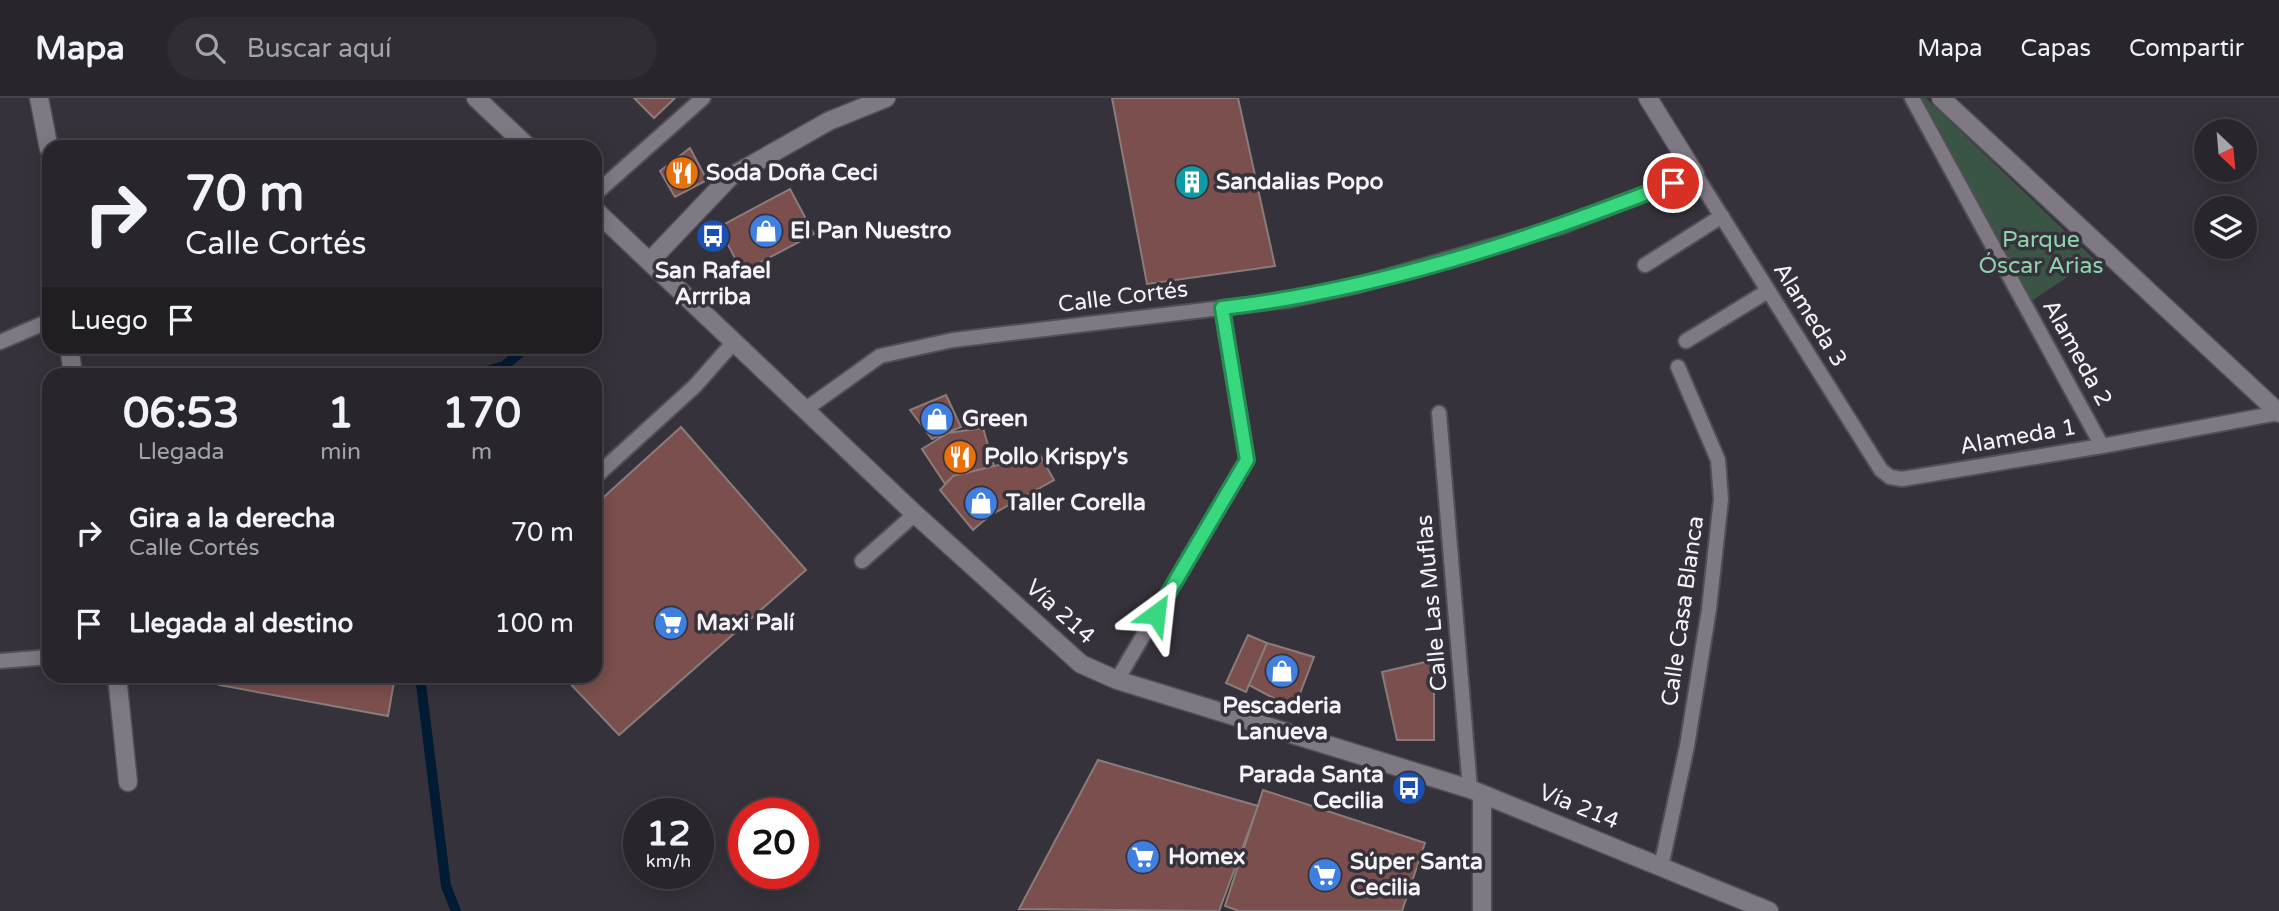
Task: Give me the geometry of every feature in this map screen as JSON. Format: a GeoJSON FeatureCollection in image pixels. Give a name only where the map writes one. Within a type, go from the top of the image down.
{"type":"FeatureCollection","features":[{"type":"Feature","properties":{"kind":"main road"},"geometry":{"type":"LineString","coordinates":[[39,98],[47,140]]}},
{"type":"Feature","properties":{"kind":"main road"},"geometry":{"type":"LineString","coordinates":[[476,98],[521,140]]}},
{"type":"Feature","properties":{"kind":"main road"},"geometry":{"type":"LineString","coordinates":[[650,261],[730,177],[829,121],[886,98]]}},
{"type":"Feature","properties":{"kind":"main road"},"geometry":{"type":"LineString","coordinates":[[1648,98],[1695,174]]}},
{"type":"Feature","properties":{"kind":"main road"},"geometry":{"type":"LineString","coordinates":[[1941,98],[2279,413]]}},
{"type":"Feature","properties":{"kind":"main road","name":"Vía 214"},"geometry":{"type":"LineString","coordinates":[[602,217],[915,514],[1081,664],[1117,680],[1476,792],[1769,911]]}},
{"type":"Feature","properties":{"kind":"main road"},"geometry":{"type":"LineString","coordinates":[[118,683],[128,782]]}},
{"type":"Feature","properties":{"kind":"main road"},"geometry":{"type":"LineString","coordinates":[[1476,792],[1482,911]]}},
{"type":"Feature","properties":{"kind":"lane"},"geometry":{"type":"LineString","coordinates":[[602,188],[702,98]]}},
{"type":"Feature","properties":{"kind":"lane","name":"Alameda 2"},"geometry":{"type":"LineString","coordinates":[[1912,98],[2102,446]]}},
{"type":"Feature","properties":{"kind":"lane","name":"Alameda 3"},"geometry":{"type":"LineString","coordinates":[[1695,174],[1881,470],[1889,477]]}},
{"type":"Feature","properties":{"kind":"lane","name":"Calle Cortés"},"geometry":{"type":"LineString","coordinates":[[806,409],[880,356],[953,340],[1289,300],[1355,286],[1562,226],[1695,174]]}},
{"type":"Feature","properties":{"kind":"lane"},"geometry":{"type":"LineString","coordinates":[[1645,265],[1722,216]]}},
{"type":"Feature","properties":{"kind":"lane"},"geometry":{"type":"LineString","coordinates":[[1686,341],[1768,290]]}},
{"type":"Feature","properties":{"kind":"lane"},"geometry":{"type":"LineString","coordinates":[[1117,680],[1247,460],[1222,308]]}},
{"type":"Feature","properties":{"kind":"lane"},"geometry":{"type":"LineString","coordinates":[[0,342],[42,324]]}},
{"type":"Feature","properties":{"kind":"lane"},"geometry":{"type":"LineString","coordinates":[[602,471],[695,386],[733,343]]}},
{"type":"Feature","properties":{"kind":"lane","name":"Calle Casa Blanca"},"geometry":{"type":"LineString","coordinates":[[1661,867],[1691,719],[1709,610],[1721,499],[1718,460],[1678,367]]}},
{"type":"Feature","properties":{"kind":"lane","name":"Calle Las Muflas"},"geometry":{"type":"LineString","coordinates":[[1439,412],[1476,792]]}},
{"type":"Feature","properties":{"kind":"lane","name":"Alameda 1"},"geometry":{"type":"LineString","coordinates":[[1889,477],[1902,479],[2279,413]]}},
{"type":"Feature","properties":{"kind":"lane"},"geometry":{"type":"LineString","coordinates":[[862,561],[915,514]]}},
{"type":"Feature","properties":{"kind":"lane"},"geometry":{"type":"LineString","coordinates":[[0,661],[42,658]]}},
{"type":"Feature","properties":{"kind":"green space","name":"Parque Óscar Arias"},"geometry":{"type":"Polygon","coordinates":[[[1922,98],[1926,98],[2094,259],[2030,302],[1922,98]]]}},
{"type":"Feature","properties":{"kind":"building"},"geometry":{"type":"Polygon","coordinates":[[[634,98],[675,98],[654,118],[634,98]]]}},
{"type":"Feature","properties":{"kind":"building","name":"Sandalias Popo"},"geometry":{"type":"Polygon","coordinates":[[[1112,98],[1238,98],[1275,266],[1147,284],[1112,98]]]}},
{"type":"Feature","properties":{"kind":"building","name":"Soda Doña Ceci"},"geometry":{"type":"Polygon","coordinates":[[[690,148],[707,180],[675,197],[660,171],[690,148]]]}},
{"type":"Feature","properties":{"kind":"building","name":"El Pan Nuestro"},"geometry":{"type":"Polygon","coordinates":[[[790,189],[814,234],[742,272],[719,227],[790,189]]]}},
{"type":"Feature","properties":{"kind":"building","name":"Green"},"geometry":{"type":"Polygon","coordinates":[[[946,395],[961,427],[932,439],[910,410],[946,395]]]}},
{"type":"Feature","properties":{"kind":"building","name":"Maxi Palí"},"geometry":{"type":"Polygon","coordinates":[[[681,427],[806,570],[619,735],[570,683],[602,683],[602,499],[681,427]]]}},
{"type":"Feature","properties":{"kind":"building","name":"Pollo Krispy's"},"geometry":{"type":"Polygon","coordinates":[[[983,428],[994,466],[953,476],[945,484],[922,449],[948,433],[983,428]]]}},
{"type":"Feature","properties":{"kind":"building","name":"Taller Corella"},"geometry":{"type":"Polygon","coordinates":[[[1040,455],[1054,480],[989,516],[973,530],[940,490],[953,476],[1040,455]]]}},
{"type":"Feature","properties":{"kind":"building"},"geometry":{"type":"Polygon","coordinates":[[[1248,635],[1267,643],[1246,692],[1226,683],[1248,635]]]}},
{"type":"Feature","properties":{"kind":"building","name":"Pescaderia Lanueva"},"geometry":{"type":"Polygon","coordinates":[[[1267,643],[1314,657],[1294,709],[1249,685],[1267,643]]]}},
{"type":"Feature","properties":{"kind":"building"},"geometry":{"type":"Polygon","coordinates":[[[1434,660],[1434,740],[1397,740],[1382,672],[1434,660]]]}},
{"type":"Feature","properties":{"kind":"building"},"geometry":{"type":"Polygon","coordinates":[[[219,683],[394,683],[388,716],[219,683]]]}},
{"type":"Feature","properties":{"kind":"building","name":"Homex"},"geometry":{"type":"Polygon","coordinates":[[[1098,760],[1258,806],[1219,911],[1019,909],[1098,760]]]}},
{"type":"Feature","properties":{"kind":"building","name":"Súper Santa Cecilia"},"geometry":{"type":"Polygon","coordinates":[[[1263,790],[1425,843],[1402,911],[1239,911],[1225,906],[1263,790]]]}},
{"type":"Feature","properties":{"kind":"waterway"},"geometry":{"type":"LineString","coordinates":[[497,368],[518,354]]}},
{"type":"Feature","properties":{"kind":"waterway"},"geometry":{"type":"LineString","coordinates":[[421,683],[446,886],[456,911]]}},
{"type":"Feature","properties":{"kind":"place","name":"Soda Doña Ceci"},"geometry":{"type":"Point","coordinates":[682,173]}},
{"type":"Feature","properties":{"kind":"place","name":"Sandalias Popo"},"geometry":{"type":"Point","coordinates":[1192,182]}},
{"type":"Feature","properties":{"kind":"place","name":"El Pan Nuestro"},"geometry":{"type":"Point","coordinates":[766,231]}},
{"type":"Feature","properties":{"kind":"place","name":"San Rafael Arrriba"},"geometry":{"type":"Point","coordinates":[713,236]}},
{"type":"Feature","properties":{"kind":"place","name":"Green"},"geometry":{"type":"Point","coordinates":[937,419]}},
{"type":"Feature","properties":{"kind":"place","name":"Pollo Krispy's"},"geometry":{"type":"Point","coordinates":[960,457]}},
{"type":"Feature","properties":{"kind":"place","name":"Taller Corella"},"geometry":{"type":"Point","coordinates":[981,503]}},
{"type":"Feature","properties":{"kind":"place","name":"Maxi Palí"},"geometry":{"type":"Point","coordinates":[671,623]}},
{"type":"Feature","properties":{"kind":"place","name":"Pescaderia Lanueva"},"geometry":{"type":"Point","coordinates":[1282,671]}},
{"type":"Feature","properties":{"kind":"place","name":"Parada Santa Cecilia"},"geometry":{"type":"Point","coordinates":[1409,788]}},
{"type":"Feature","properties":{"kind":"place","name":"Homex"},"geometry":{"type":"Point","coordinates":[1143,857]}},
{"type":"Feature","properties":{"kind":"place","name":"Súper Santa Cecilia"},"geometry":{"type":"Point","coordinates":[1325,875]}},
{"type":"Feature","properties":{"kind":"route"},"geometry":{"type":"LineString","coordinates":[[1156,614],[1247,460],[1222,308],[1289,300],[1355,286],[1562,226],[1673,183]]}}]}
